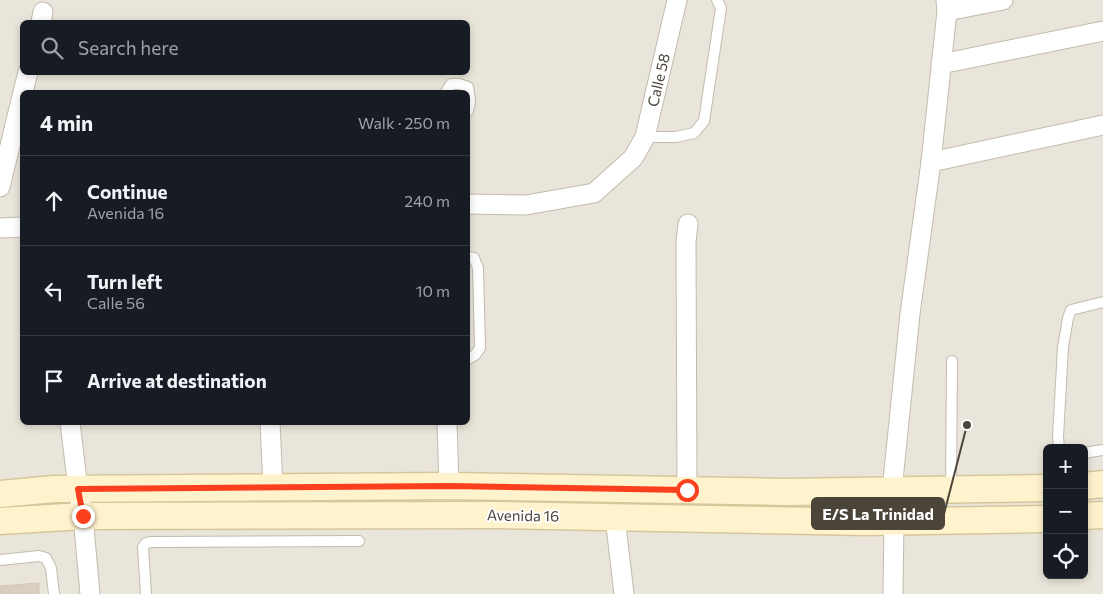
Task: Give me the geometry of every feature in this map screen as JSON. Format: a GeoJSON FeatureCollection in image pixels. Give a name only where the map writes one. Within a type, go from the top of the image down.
{"type":"FeatureCollection","features":[{"type":"Feature","properties":{"kind":"street","name":"Calle 58"},"geometry":{"type":"LineString","coordinates":[[470,204],[526,206],[594,193],[633,158],[645,137],[677,0]]}},
{"type":"Feature","properties":{"kind":"street"},"geometry":{"type":"LineString","coordinates":[[893,594],[894,521],[892,490],[910,314],[931,162],[946,6],[1003,0]]}},
{"type":"Feature","properties":{"kind":"street"},"geometry":{"type":"LineString","coordinates":[[941,64],[1103,31]]}},
{"type":"Feature","properties":{"kind":"street"},"geometry":{"type":"LineString","coordinates":[[24,90],[27,75]]}},
{"type":"Feature","properties":{"kind":"street"},"geometry":{"type":"LineString","coordinates":[[0,187],[20,106]]}},
{"type":"Feature","properties":{"kind":"street"},"geometry":{"type":"LineString","coordinates":[[931,162],[1103,125]]}},
{"type":"Feature","properties":{"kind":"street"},"geometry":{"type":"LineString","coordinates":[[687,490],[686,242],[688,224]]}},
{"type":"Feature","properties":{"kind":"street"},"geometry":{"type":"LineString","coordinates":[[0,228],[20,228]]}},
{"type":"Feature","properties":{"kind":"street"},"geometry":{"type":"LineString","coordinates":[[70,425],[83,516],[90,594]]}},
{"type":"Feature","properties":{"kind":"street"},"geometry":{"type":"LineString","coordinates":[[270,425],[273,487]]}},
{"type":"Feature","properties":{"kind":"street"},"geometry":{"type":"LineString","coordinates":[[448,425],[449,486]]}},
{"type":"Feature","properties":{"kind":"street"},"geometry":{"type":"LineString","coordinates":[[1088,486],[1103,484]]}},
{"type":"Feature","properties":{"kind":"street","name":"Avenida 16"},"geometry":{"type":"LineString","coordinates":[[0,494],[54,489],[449,486],[786,492],[1043,488]]}},
{"type":"Feature","properties":{"kind":"street","name":"Avenida 16"},"geometry":{"type":"LineString","coordinates":[[0,521],[83,516],[499,515],[865,522],[1043,519]]}},
{"type":"Feature","properties":{"kind":"street"},"geometry":{"type":"LineString","coordinates":[[1088,516],[1103,515]]}},
{"type":"Feature","properties":{"kind":"street"},"geometry":{"type":"LineString","coordinates":[[615,517],[624,594]]}},
{"type":"Feature","properties":{"kind":"lane"},"geometry":{"type":"LineString","coordinates":[[645,137],[676,137],[694,133],[704,121],[722,8],[717,0]]}},
{"type":"Feature","properties":{"kind":"lane"},"geometry":{"type":"LineString","coordinates":[[447,90],[451,84],[459,84],[468,87],[468,90]]}},
{"type":"Feature","properties":{"kind":"lane"},"geometry":{"type":"LineString","coordinates":[[470,257],[474,258],[478,268],[480,348],[470,358]]}},
{"type":"Feature","properties":{"kind":"lane"},"geometry":{"type":"LineString","coordinates":[[1059,444],[1063,347],[1068,318],[1072,310],[1103,302]]}},
{"type":"Feature","properties":{"kind":"lane"},"geometry":{"type":"LineString","coordinates":[[951,490],[952,361]]}},
{"type":"Feature","properties":{"kind":"lane"},"geometry":{"type":"LineString","coordinates":[[1088,452],[1103,450]]}},
{"type":"Feature","properties":{"kind":"lane"},"geometry":{"type":"LineString","coordinates":[[146,594],[142,547],[146,543],[360,541]]}},
{"type":"Feature","properties":{"kind":"lane"},"geometry":{"type":"LineString","coordinates":[[0,560],[39,556],[46,558],[51,568],[54,594]]}},
{"type":"Feature","properties":{"kind":"shaded area"},"geometry":{"type":"Polygon","coordinates":[[[0,0],[1103,0],[1103,594],[0,594],[0,0]]]}},
{"type":"Feature","properties":{"kind":"building"},"geometry":{"type":"Polygon","coordinates":[[[39,583],[39,594],[0,594],[0,586],[39,583]]]}},
{"type":"Feature","properties":{"kind":"place","name":"E/S La Trinidad"},"geometry":{"type":"Point","coordinates":[967,425]}},
{"type":"Feature","properties":{"kind":"route"},"geometry":{"type":"LineString","coordinates":[[83,516],[78,489],[449,486],[687,490]]}}]}
